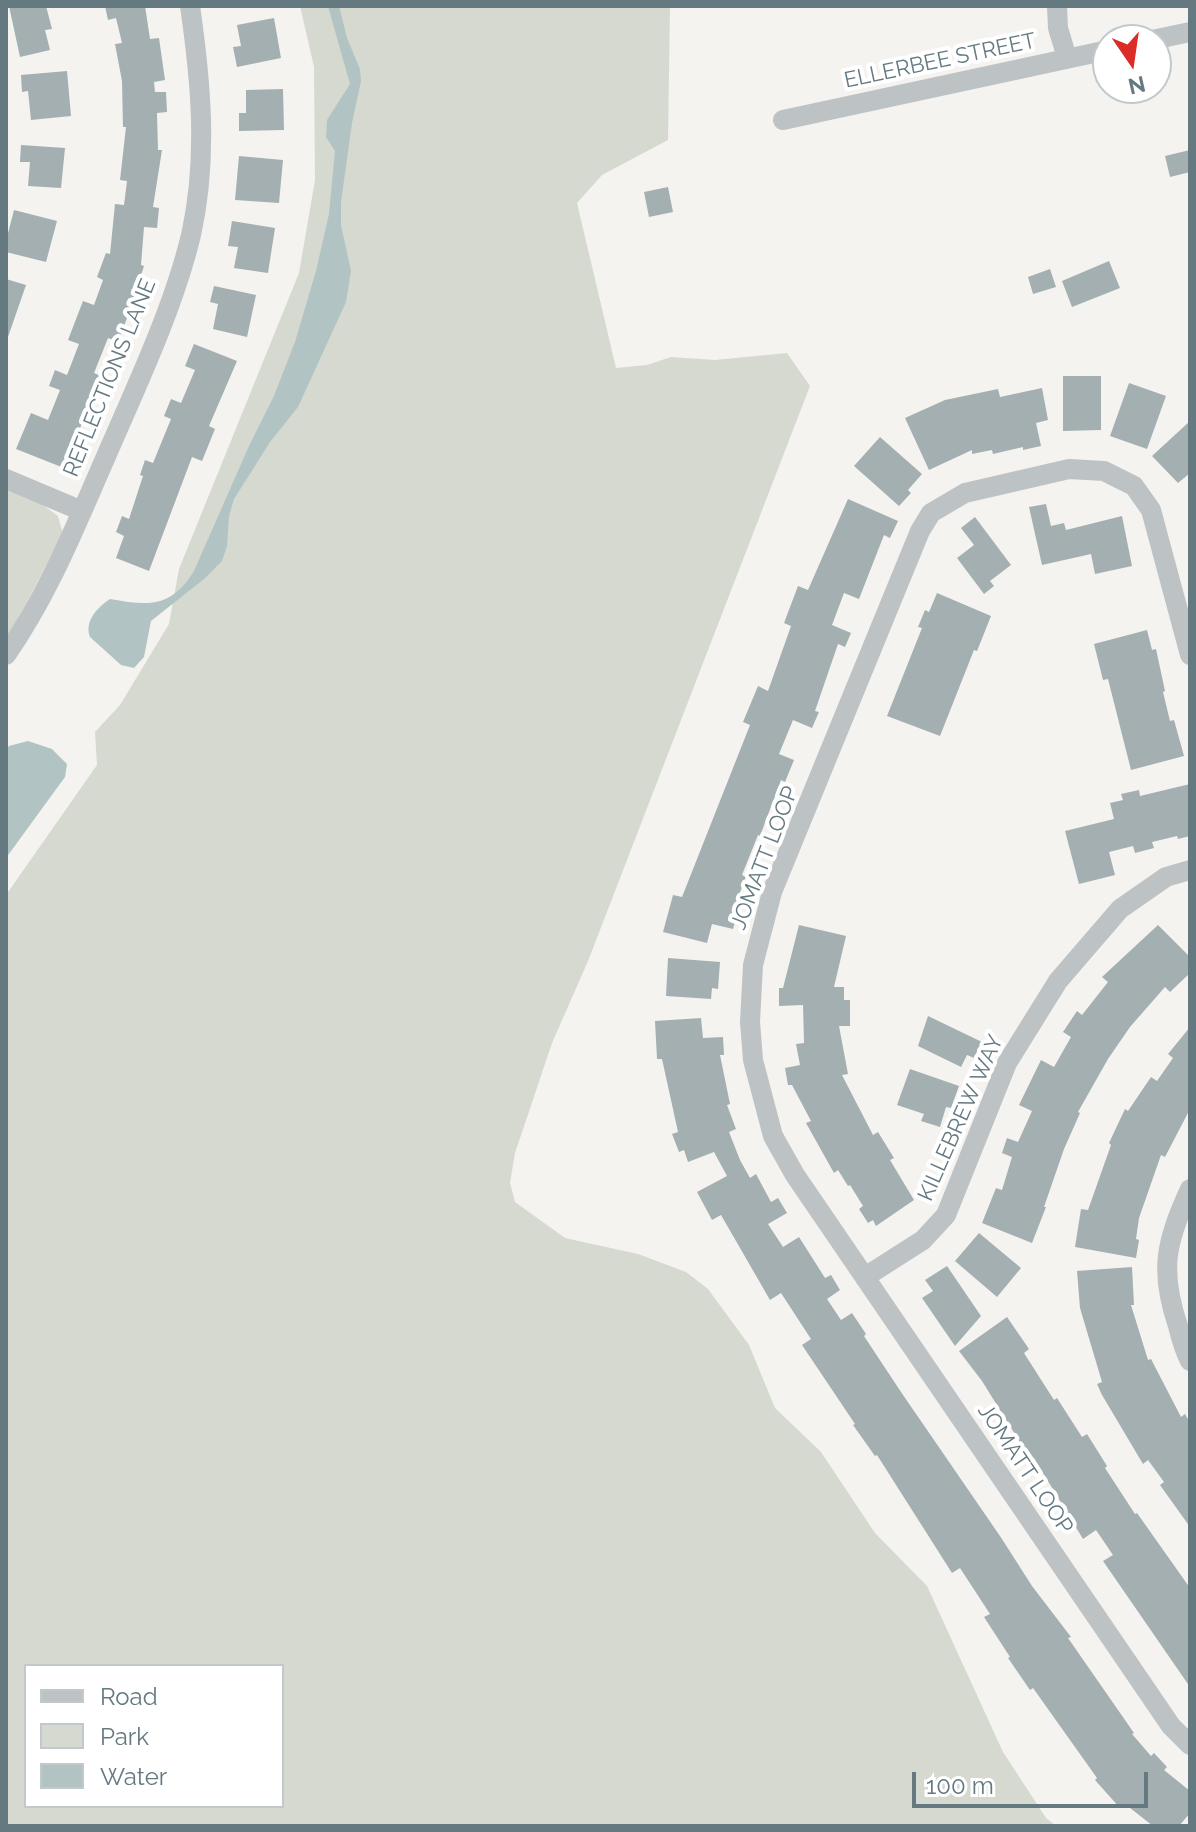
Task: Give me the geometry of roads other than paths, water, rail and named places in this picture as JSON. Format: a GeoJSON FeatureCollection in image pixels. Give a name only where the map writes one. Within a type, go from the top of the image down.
{"type":"FeatureCollection","features":[{"type":"Feature","properties":{"kind":"street","name":"REFLECTIONS LANE"},"geometry":{"type":"LineString","coordinates":[[6,655],[31,619],[82,511],[159,332],[191,234],[202,149],[200,73],[190,6]]}},
{"type":"Feature","properties":{"kind":"street"},"geometry":{"type":"LineString","coordinates":[[1057,6],[1058,28],[1067,58]]}},
{"type":"Feature","properties":{"kind":"street","name":"ELLERBEE STREET"},"geometry":{"type":"LineString","coordinates":[[783,120],[1092,53]]}},
{"type":"Feature","properties":{"kind":"street","name":"JOMATT LOOP"},"geometry":{"type":"LineString","coordinates":[[1190,655],[1185,614],[1151,510],[1134,486],[1104,471],[1069,469],[965,493],[931,513],[920,531],[772,892],[758,941],[751,990],[753,1060],[773,1136],[795,1175],[1171,1726],[1190,1745]]}},
{"type":"Feature","properties":{"kind":"street"},"geometry":{"type":"LineString","coordinates":[[6,479],[82,511]]}},
{"type":"Feature","properties":{"kind":"street","name":"KILLEBREW WAY"},"geometry":{"type":"LineString","coordinates":[[865,1277],[923,1240],[946,1215],[1007,1063],[1058,981],[1120,909],[1166,877],[1190,870]]}},
{"type":"Feature","properties":{"kind":"street"},"geometry":{"type":"LineString","coordinates":[[1190,1189],[1168,1249],[1167,1293],[1190,1361]]}},
{"type":"Feature","properties":{"kind":"water"},"geometry":{"type":"Polygon","coordinates":[[[328,6],[339,6],[347,38],[360,69],[361,81],[341,202],[341,225],[351,271],[346,302],[298,407],[270,442],[234,499],[222,561],[151,621],[144,657],[134,668],[121,665],[90,637],[89,625],[93,615],[110,599],[148,603],[168,598],[194,571],[274,396],[295,342],[329,214],[335,151],[326,137],[327,120],[350,84],[328,6]]]}},
{"type":"Feature","properties":{"kind":"water"},"geometry":{"type":"Polygon","coordinates":[[[28,741],[52,749],[67,764],[65,777],[6,858],[6,750],[9,746],[28,741]]]}}]}
